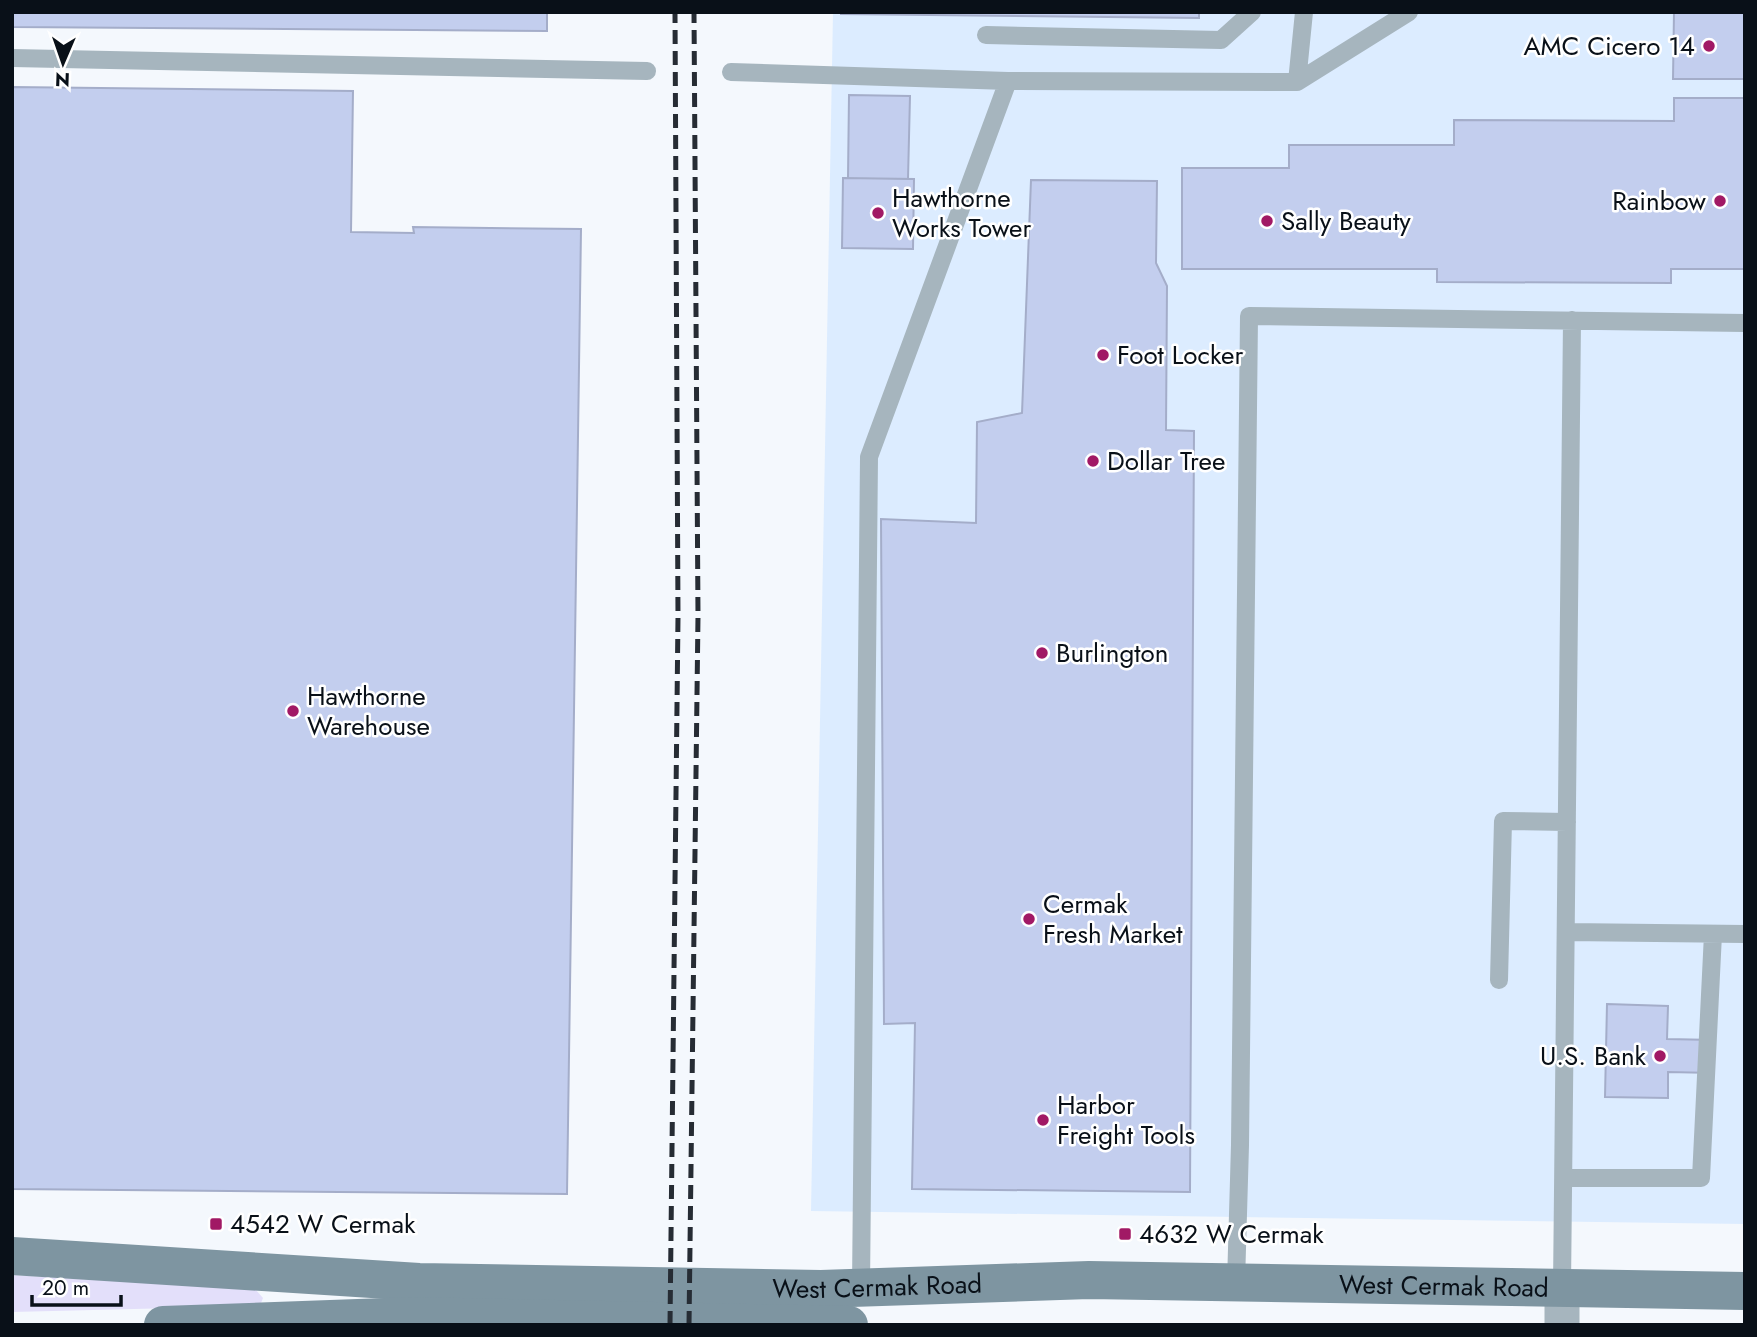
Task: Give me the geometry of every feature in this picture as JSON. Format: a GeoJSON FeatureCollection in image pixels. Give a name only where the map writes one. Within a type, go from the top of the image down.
{"type":"FeatureCollection","features":[{"type":"Feature","properties":{"kind":"main road","name":"West Cermak Road"},"geometry":{"type":"LineString","coordinates":[[12,1256],[419,1283],[821,1289],[1089,1280],[1236,1283],[1562,1307],[1745,1291]]}},
{"type":"Feature","properties":{"kind":"main road","name":"West Cermak Road"},"geometry":{"type":"LineString","coordinates":[[163,1325],[413,1316],[849,1325]]}},
{"type":"Feature","properties":{"kind":"lane"},"geometry":{"type":"LineString","coordinates":[[986,35],[1221,40],[1252,12]]}},
{"type":"Feature","properties":{"kind":"lane"},"geometry":{"type":"LineString","coordinates":[[1297,82],[1304,12]]}},
{"type":"Feature","properties":{"kind":"lane"},"geometry":{"type":"LineString","coordinates":[[730,72],[1008,81],[1297,82],[1409,12]]}},
{"type":"Feature","properties":{"kind":"lane"},"geometry":{"type":"LineString","coordinates":[[12,58],[647,71]]}},
{"type":"Feature","properties":{"kind":"lane"},"geometry":{"type":"LineString","coordinates":[[862,1287],[869,457],[1008,81]]}},
{"type":"Feature","properties":{"kind":"lane"},"geometry":{"type":"LineString","coordinates":[[1236,1283],[1241,1107],[1249,316],[1745,323]]}},
{"type":"Feature","properties":{"kind":"lane"},"geometry":{"type":"LineString","coordinates":[[1562,1307],[1572,320]]}},
{"type":"Feature","properties":{"kind":"lane"},"geometry":{"type":"LineString","coordinates":[[1499,980],[1503,821],[1567,822]]}},
{"type":"Feature","properties":{"kind":"lane"},"geometry":{"type":"LineString","coordinates":[[1566,932],[1745,934]]}},
{"type":"Feature","properties":{"kind":"lane"},"geometry":{"type":"LineString","coordinates":[[1564,1178],[1701,1178],[1713,934]]}},
{"type":"Feature","properties":{"kind":"shaded area"},"geometry":{"type":"Polygon","coordinates":[[[833,12],[1745,12],[1745,1224],[811,1211],[833,12]]]}},
{"type":"Feature","properties":{"kind":"shaded area"},"geometry":{"type":"Polygon","coordinates":[[[12,1275],[255,1289],[263,1298],[256,1306],[12,1312],[12,1275]]]}},
{"type":"Feature","properties":{"kind":"building"},"geometry":{"type":"Polygon","coordinates":[[[12,12],[547,12],[547,31],[12,27],[12,12]]]}},
{"type":"Feature","properties":{"kind":"building"},"geometry":{"type":"Polygon","coordinates":[[[1199,12],[1199,18],[841,14],[1199,12]]]}},
{"type":"Feature","properties":{"kind":"building","name":"AMC Cicero 14"},"geometry":{"type":"Polygon","coordinates":[[[1674,12],[1745,12],[1745,79],[1673,79],[1674,12]]]}},
{"type":"Feature","properties":{"kind":"building","name":"Hawthorne Warehouse"},"geometry":{"type":"Polygon","coordinates":[[[12,87],[353,91],[351,232],[414,233],[413,227],[581,229],[567,1194],[12,1189],[12,87]]]}},
{"type":"Feature","properties":{"kind":"building"},"geometry":{"type":"Polygon","coordinates":[[[849,95],[910,96],[908,179],[848,178],[849,95]]]}},
{"type":"Feature","properties":{"kind":"building"},"geometry":{"type":"Polygon","coordinates":[[[1674,98],[1745,98],[1745,269],[1671,269],[1671,283],[1437,282],[1437,269],[1182,269],[1182,168],[1289,168],[1289,145],[1454,145],[1454,120],[1674,121],[1674,98]]]}},
{"type":"Feature","properties":{"kind":"building","name":"Hawthorne Works Tower"},"geometry":{"type":"Polygon","coordinates":[[[843,178],[914,179],[913,249],[842,248],[843,178]]]}},
{"type":"Feature","properties":{"kind":"building"},"geometry":{"type":"Polygon","coordinates":[[[1031,180],[1157,181],[1156,263],[1167,286],[1166,430],[1194,431],[1190,1192],[912,1189],[915,1023],[884,1024],[881,519],[976,523],[977,422],[1022,413],[1031,180]]]}},
{"type":"Feature","properties":{"kind":"building","name":"U.S. Bank"},"geometry":{"type":"Polygon","coordinates":[[[1607,1004],[1668,1006],[1667,1039],[1714,1040],[1714,1073],[1668,1072],[1668,1098],[1605,1097],[1607,1004]]]}},
{"type":"Feature","properties":{"kind":"railway"},"geometry":{"type":"LineString","coordinates":[[670,1325],[678,617],[675,12]]}},
{"type":"Feature","properties":{"kind":"railway"},"geometry":{"type":"LineString","coordinates":[[689,1325],[698,616],[694,12]]}},
{"type":"Feature","properties":{"kind":"place","name":"AMC Cicero 14"},"geometry":{"type":"Point","coordinates":[1709,46]}},
{"type":"Feature","properties":{"kind":"place","name":"Rainbow"},"geometry":{"type":"Point","coordinates":[1720,201]}},
{"type":"Feature","properties":{"kind":"place","name":"Hawthorne Works Tower"},"geometry":{"type":"Point","coordinates":[878,213]}},
{"type":"Feature","properties":{"kind":"place","name":"Sally Beauty"},"geometry":{"type":"Point","coordinates":[1267,221]}},
{"type":"Feature","properties":{"kind":"place","name":"Foot Locker"},"geometry":{"type":"Point","coordinates":[1103,355]}},
{"type":"Feature","properties":{"kind":"place","name":"Dollar Tree"},"geometry":{"type":"Point","coordinates":[1093,461]}},
{"type":"Feature","properties":{"kind":"place","name":"Burlington"},"geometry":{"type":"Point","coordinates":[1042,653]}},
{"type":"Feature","properties":{"kind":"place","name":"Hawthorne Warehouse"},"geometry":{"type":"Point","coordinates":[293,711]}},
{"type":"Feature","properties":{"kind":"place","name":"Cermak Fresh Market"},"geometry":{"type":"Point","coordinates":[1029,919]}},
{"type":"Feature","properties":{"kind":"place","name":"U.S. Bank"},"geometry":{"type":"Point","coordinates":[1660,1056]}},
{"type":"Feature","properties":{"kind":"place","name":"Harbor Freight Tools"},"geometry":{"type":"Point","coordinates":[1043,1120]}},
{"type":"Feature","properties":{"kind":"place","name":"4542 W Cermak"},"geometry":{"type":"Point","coordinates":[216,1224]}},
{"type":"Feature","properties":{"kind":"place","name":"4632 W Cermak"},"geometry":{"type":"Point","coordinates":[1125,1234]}}]}
